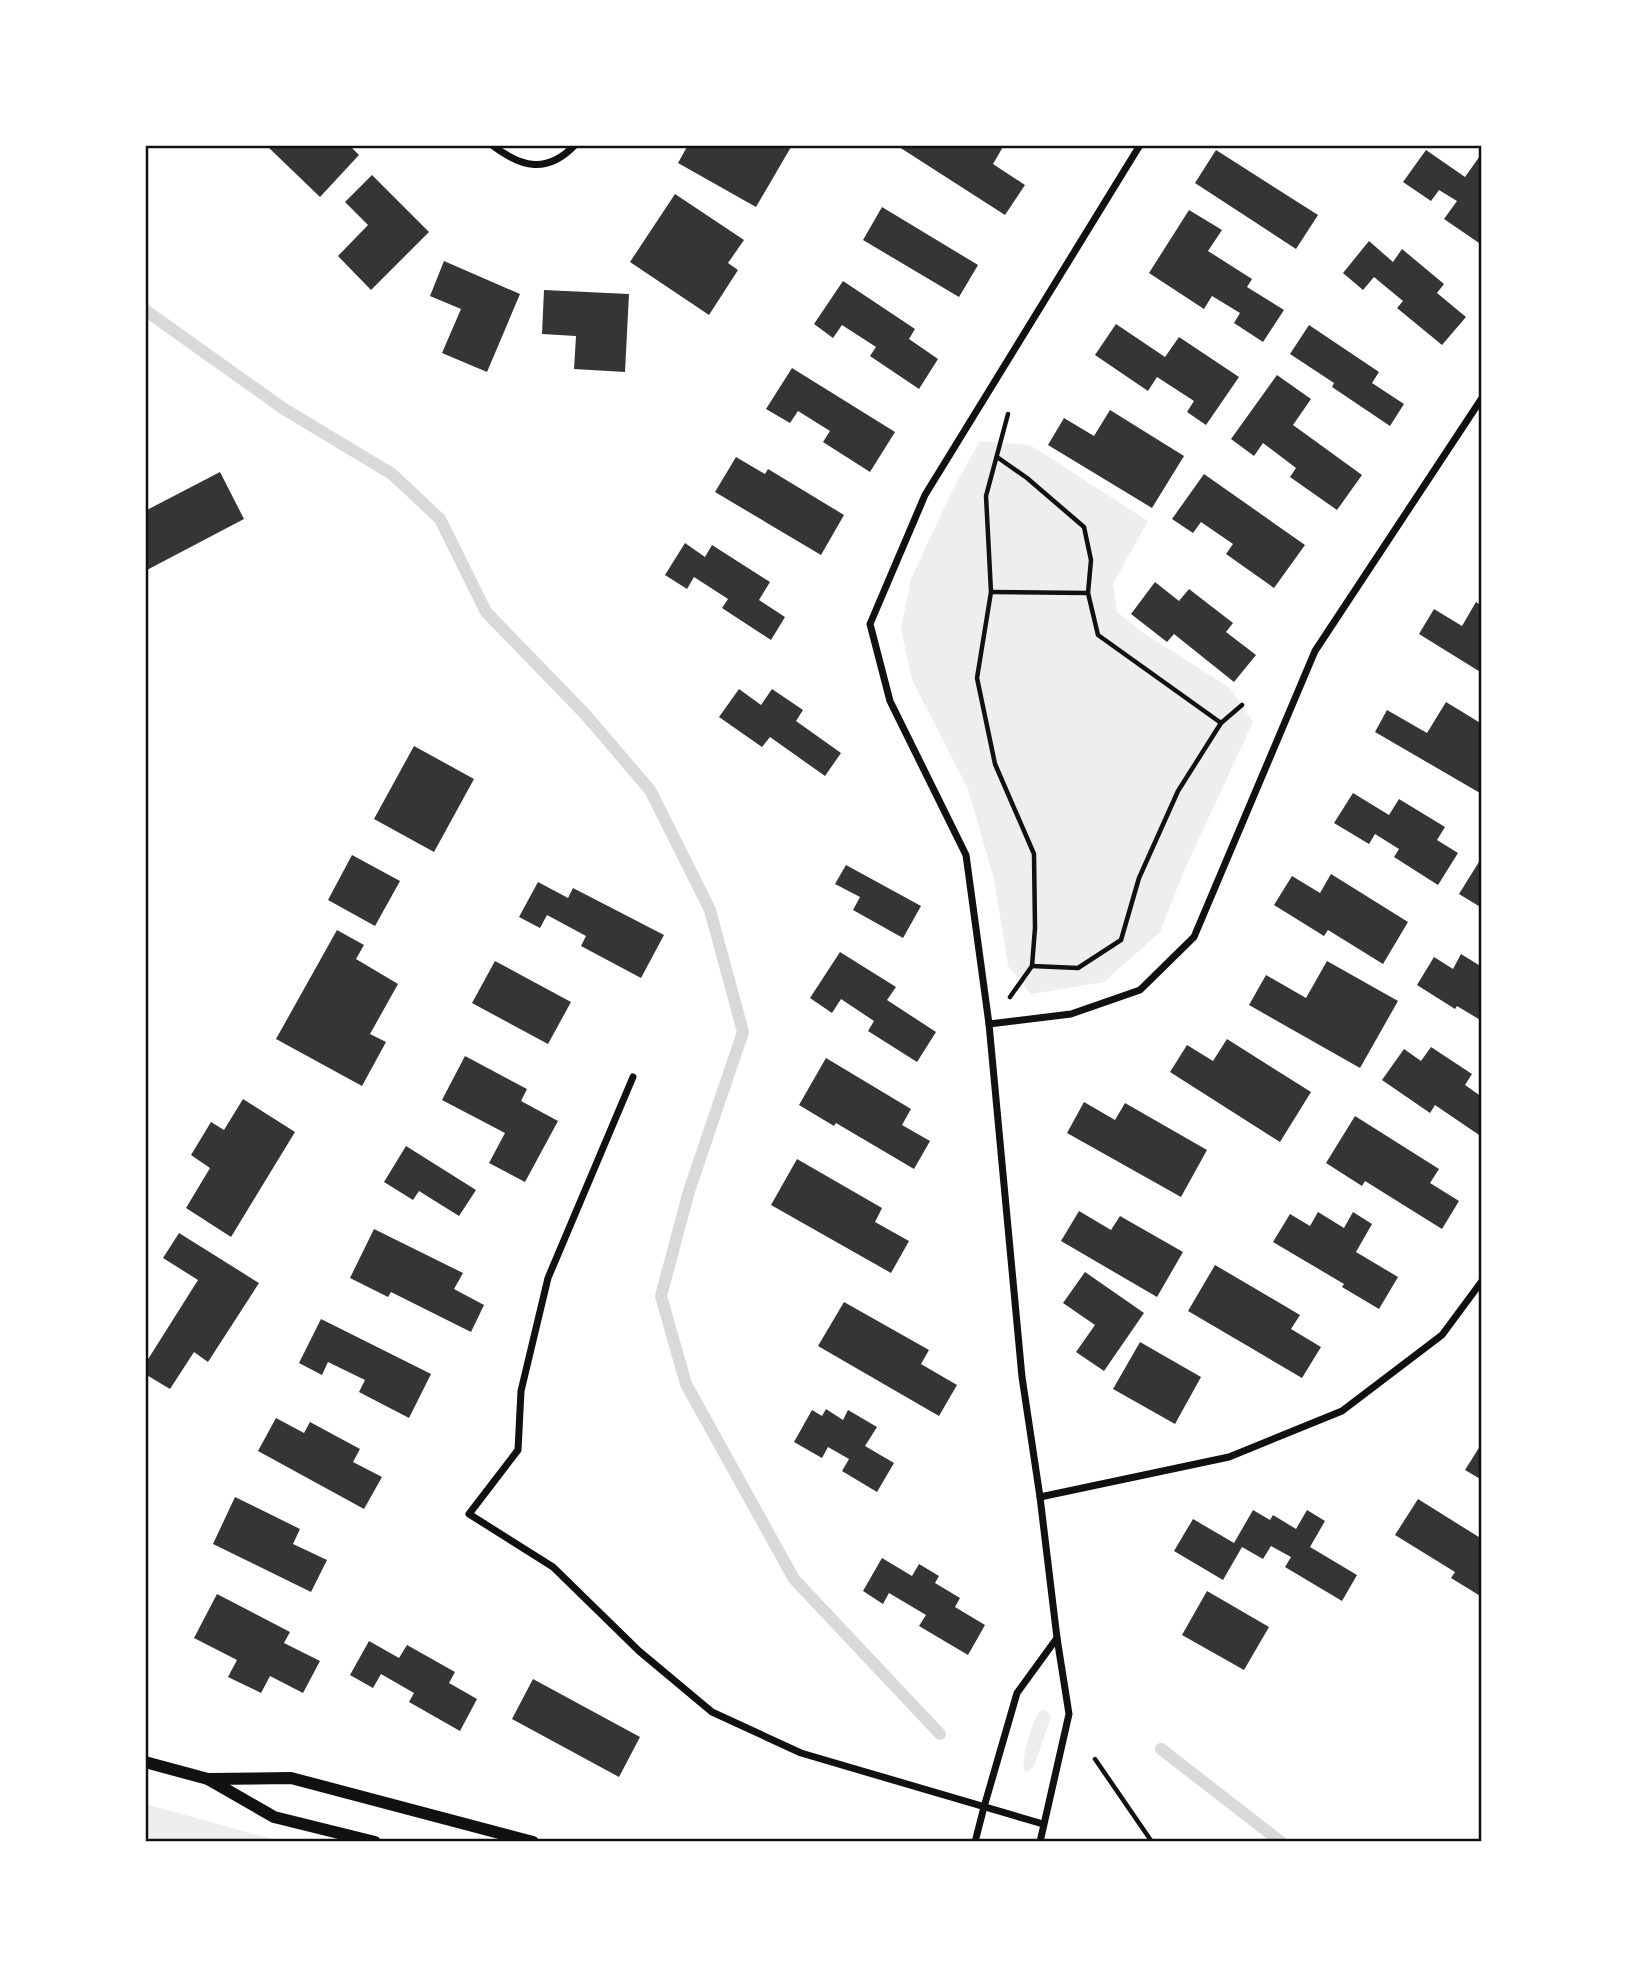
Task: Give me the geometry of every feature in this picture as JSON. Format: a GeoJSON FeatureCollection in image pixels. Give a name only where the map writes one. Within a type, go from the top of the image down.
{"type":"FeatureCollection","features":[{"type":"Feature","properties":{"kind":"street"},"geometry":{"type":"LineString","coordinates":[[492,145],[517,160],[537,166],[556,162],[575,145]]}},
{"type":"Feature","properties":{"kind":"street"},"geometry":{"type":"LineString","coordinates":[[1040,1842],[1069,1714],[1056,1638],[1040,1497],[1022,1377],[989,1024],[966,855],[890,701],[870,624],[925,495],[1140,145]]}},
{"type":"Feature","properties":{"kind":"street"},"geometry":{"type":"LineString","coordinates":[[989,1024],[1071,1014],[1140,990],[1194,937],[1315,651],[1482,398]]}},
{"type":"Feature","properties":{"kind":"street"},"geometry":{"type":"LineString","coordinates":[[633,1077],[548,1278],[521,1391],[518,1450],[469,1514],[553,1567],[639,1651],[712,1712],[801,1753],[1043,1824]]}},
{"type":"Feature","properties":{"kind":"street"},"geometry":{"type":"LineString","coordinates":[[1040,1497],[1228,1457],[1342,1411],[1442,1335],[1482,1281]]}},
{"type":"Feature","properties":{"kind":"street"},"geometry":{"type":"LineString","coordinates":[[975,1842],[1017,1693],[1056,1638]]}},
{"type":"Feature","properties":{"kind":"street"},"geometry":{"type":"LineString","coordinates":[[145,1762],[208,1779],[274,1817],[375,1842]]}},
{"type":"Feature","properties":{"kind":"street"},"geometry":{"type":"LineString","coordinates":[[208,1779],[291,1778],[533,1842]]}},
{"type":"Feature","properties":{"kind":"path"},"geometry":{"type":"LineString","coordinates":[[989,1024],[1032,966],[1035,928],[1034,854],[995,764],[977,678],[991,592],[986,496],[1008,414]]}},
{"type":"Feature","properties":{"kind":"path"},"geometry":{"type":"LineString","coordinates":[[997,457],[1027,478],[1084,527],[1091,560],[1088,593],[1098,635],[1222,723]]}},
{"type":"Feature","properties":{"kind":"path"},"geometry":{"type":"LineString","coordinates":[[991,592],[1088,593]]}},
{"type":"Feature","properties":{"kind":"path"},"geometry":{"type":"LineString","coordinates":[[1032,966],[1078,968],[1121,940],[1139,878],[1178,791],[1222,723],[1242,705]]}},
{"type":"Feature","properties":{"kind":"path"},"geometry":{"type":"LineString","coordinates":[[1095,1759],[1152,1842]]}},
{"type":"Feature","properties":{"kind":"shaded area"},"geometry":{"type":"Polygon","coordinates":[[[980,441],[1030,445],[1148,521],[1113,584],[1117,612],[1142,632],[1230,688],[1253,722],[1184,871],[1160,932],[1104,982],[1031,994],[1008,966],[994,879],[968,789],[912,680],[901,629],[911,579],[953,489],[980,441]]]}},
{"type":"Feature","properties":{"kind":"shaded area"},"geometry":{"type":"Polygon","coordinates":[[[1041,1710],[1046,1710],[1051,1717],[1034,1766],[1029,1771],[1024,1770],[1028,1738],[1041,1710]]]}},
{"type":"Feature","properties":{"kind":"shaded area"},"geometry":{"type":"Polygon","coordinates":[[[145,1804],[276,1840],[281,1842],[145,1842],[145,1804]]]}},
{"type":"Feature","properties":{"kind":"building"},"geometry":{"type":"Polygon","coordinates":[[[266,145],[349,145],[359,155],[320,197],[266,145]]]}},
{"type":"Feature","properties":{"kind":"building"},"geometry":{"type":"Polygon","coordinates":[[[688,145],[791,147],[756,207],[678,163],[688,145]]]}},
{"type":"Feature","properties":{"kind":"building"},"geometry":{"type":"Polygon","coordinates":[[[896,145],[1004,145],[993,164],[1025,185],[1005,215],[896,145]]]}},
{"type":"Feature","properties":{"kind":"building"},"geometry":{"type":"Polygon","coordinates":[[[1216,150],[1318,215],[1296,249],[1195,183],[1216,150]]]}},
{"type":"Feature","properties":{"kind":"building"},"geometry":{"type":"Polygon","coordinates":[[[1426,150],[1465,177],[1482,153],[1482,245],[1444,219],[1457,201],[1439,190],[1431,201],[1403,182],[1426,150]]]}},
{"type":"Feature","properties":{"kind":"building"},"geometry":{"type":"Polygon","coordinates":[[[372,175],[429,232],[371,290],[338,256],[368,225],[345,202],[372,175]]]}},
{"type":"Feature","properties":{"kind":"building"},"geometry":{"type":"Polygon","coordinates":[[[675,194],[744,240],[728,263],[738,270],[709,315],[630,262],[675,194]]]}},
{"type":"Feature","properties":{"kind":"building"},"geometry":{"type":"Polygon","coordinates":[[[882,207],[978,265],[959,297],[863,240],[882,207]]]}},
{"type":"Feature","properties":{"kind":"building"},"geometry":{"type":"Polygon","coordinates":[[[1189,210],[1222,230],[1208,251],[1252,279],[1247,287],[1284,310],[1263,342],[1234,323],[1240,313],[1212,296],[1204,309],[1149,273],[1189,210]]]}},
{"type":"Feature","properties":{"kind":"building"},"geometry":{"type":"Polygon","coordinates":[[[1369,241],[1393,262],[1402,249],[1444,284],[1437,293],[1466,317],[1442,345],[1397,308],[1403,301],[1374,277],[1363,290],[1343,273],[1369,241]]]}},
{"type":"Feature","properties":{"kind":"building"},"geometry":{"type":"Polygon","coordinates":[[[444,261],[520,294],[487,372],[442,353],[461,309],[430,296],[444,261]]]}},
{"type":"Feature","properties":{"kind":"building"},"geometry":{"type":"Polygon","coordinates":[[[843,281],[915,329],[909,339],[938,359],[919,389],[870,356],[876,347],[842,325],[833,338],[814,324],[843,281]]]}},
{"type":"Feature","properties":{"kind":"building"},"geometry":{"type":"Polygon","coordinates":[[[544,290],[629,294],[625,372],[574,369],[576,336],[542,334],[544,290]]]}},
{"type":"Feature","properties":{"kind":"building"},"geometry":{"type":"Polygon","coordinates":[[[1116,324],[1165,357],[1179,337],[1239,377],[1206,425],[1187,412],[1194,401],[1157,377],[1148,391],[1095,355],[1116,324]]]}},
{"type":"Feature","properties":{"kind":"building"},"geometry":{"type":"Polygon","coordinates":[[[1309,325],[1379,372],[1372,383],[1404,404],[1390,426],[1332,387],[1334,383],[1290,354],[1309,325]]]}},
{"type":"Feature","properties":{"kind":"building"},"geometry":{"type":"Polygon","coordinates":[[[792,368],[895,432],[870,472],[823,442],[830,431],[798,411],[790,423],[766,409],[792,368]]]}},
{"type":"Feature","properties":{"kind":"building"},"geometry":{"type":"Polygon","coordinates":[[[1277,375],[1311,399],[1293,425],[1362,475],[1337,510],[1290,477],[1296,468],[1263,443],[1254,456],[1231,439],[1277,375]]]}},
{"type":"Feature","properties":{"kind":"building"},"geometry":{"type":"Polygon","coordinates":[[[1110,410],[1184,456],[1152,508],[1048,445],[1064,418],[1094,436],[1110,410]]]}},
{"type":"Feature","properties":{"kind":"building"},"geometry":{"type":"Polygon","coordinates":[[[736,457],[765,474],[768,469],[844,515],[821,555],[715,492],[736,457]]]}},
{"type":"Feature","properties":{"kind":"building"},"geometry":{"type":"Polygon","coordinates":[[[220,472],[244,519],[145,571],[145,511],[220,472]]]}},
{"type":"Feature","properties":{"kind":"building"},"geometry":{"type":"Polygon","coordinates":[[[1204,474],[1305,545],[1274,588],[1226,554],[1233,544],[1201,522],[1193,533],[1172,519],[1204,474]]]}},
{"type":"Feature","properties":{"kind":"building"},"geometry":{"type":"Polygon","coordinates":[[[685,543],[705,557],[712,545],[770,582],[759,600],[785,617],[771,640],[722,608],[728,599],[694,577],[687,589],[665,575],[685,543]]]}},
{"type":"Feature","properties":{"kind":"building"},"geometry":{"type":"Polygon","coordinates":[[[1155,582],[1179,601],[1189,589],[1233,623],[1226,632],[1256,655],[1234,682],[1174,634],[1167,642],[1131,614],[1155,582]]]}},
{"type":"Feature","properties":{"kind":"building"},"geometry":{"type":"Polygon","coordinates":[[[1476,602],[1482,606],[1482,673],[1419,634],[1434,609],[1462,626],[1476,602]]]}},
{"type":"Feature","properties":{"kind":"building"},"geometry":{"type":"Polygon","coordinates":[[[739,689],[761,705],[772,689],[803,710],[796,721],[841,753],[825,776],[770,737],[762,747],[719,717],[739,689]]]}},
{"type":"Feature","properties":{"kind":"building"},"geometry":{"type":"Polygon","coordinates":[[[1446,702],[1482,724],[1480,793],[1375,732],[1387,710],[1427,733],[1446,702]]]}},
{"type":"Feature","properties":{"kind":"building"},"geometry":{"type":"Polygon","coordinates":[[[414,746],[474,779],[434,852],[374,819],[414,746]]]}},
{"type":"Feature","properties":{"kind":"building"},"geometry":{"type":"Polygon","coordinates":[[[1353,793],[1389,815],[1399,799],[1445,827],[1437,840],[1458,853],[1438,885],[1394,857],[1399,849],[1375,834],[1369,844],[1334,823],[1353,793]]]}},
{"type":"Feature","properties":{"kind":"building"},"geometry":{"type":"Polygon","coordinates":[[[352,855],[400,881],[375,926],[328,900],[352,855]]]}},
{"type":"Feature","properties":{"kind":"building"},"geometry":{"type":"Polygon","coordinates":[[[1482,857],[1482,908],[1459,894],[1482,857]]]}},
{"type":"Feature","properties":{"kind":"building"},"geometry":{"type":"Polygon","coordinates":[[[846,865],[921,906],[903,938],[853,910],[860,897],[835,884],[846,865]]]}},
{"type":"Feature","properties":{"kind":"building"},"geometry":{"type":"Polygon","coordinates":[[[1331,874],[1408,922],[1383,964],[1328,930],[1324,936],[1274,905],[1292,876],[1320,893],[1331,874]]]}},
{"type":"Feature","properties":{"kind":"building"},"geometry":{"type":"Polygon","coordinates":[[[538,882],[568,898],[573,888],[664,935],[641,978],[581,946],[586,936],[547,915],[540,928],[519,917],[538,882]]]}},
{"type":"Feature","properties":{"kind":"building"},"geometry":{"type":"Polygon","coordinates":[[[337,930],[364,945],[356,959],[398,984],[370,1034],[386,1042],[362,1086],[276,1039],[337,930]]]}},
{"type":"Feature","properties":{"kind":"building"},"geometry":{"type":"Polygon","coordinates":[[[840,952],[896,987],[887,1000],[936,1032],[917,1062],[868,1031],[874,1021],[841,999],[832,1013],[810,998],[840,952]]]}},
{"type":"Feature","properties":{"kind":"building"},"geometry":{"type":"Polygon","coordinates":[[[1461,954],[1482,967],[1482,1021],[1457,1006],[1455,1009],[1417,985],[1434,957],[1453,969],[1461,954]]]}},
{"type":"Feature","properties":{"kind":"building"},"geometry":{"type":"Polygon","coordinates":[[[495,961],[571,1002],[548,1044],[472,1003],[495,961]]]}},
{"type":"Feature","properties":{"kind":"building"},"geometry":{"type":"Polygon","coordinates":[[[1327,961],[1398,1001],[1360,1068],[1249,1005],[1266,975],[1306,998],[1327,961]]]}},
{"type":"Feature","properties":{"kind":"building"},"geometry":{"type":"Polygon","coordinates":[[[1227,1039],[1311,1092],[1280,1142],[1170,1072],[1187,1045],[1213,1061],[1227,1039]]]}},
{"type":"Feature","properties":{"kind":"building"},"geometry":{"type":"Polygon","coordinates":[[[1431,1047],[1472,1074],[1465,1085],[1482,1097],[1482,1137],[1435,1105],[1430,1113],[1382,1080],[1404,1049],[1421,1061],[1431,1047]]]}},
{"type":"Feature","properties":{"kind":"building"},"geometry":{"type":"Polygon","coordinates":[[[465,1056],[527,1089],[521,1101],[558,1121],[525,1182],[489,1163],[505,1133],[442,1100],[465,1056]]]}},
{"type":"Feature","properties":{"kind":"building"},"geometry":{"type":"Polygon","coordinates":[[[826,1058],[911,1109],[902,1125],[930,1141],[914,1169],[836,1123],[834,1126],[799,1105],[826,1058]]]}},
{"type":"Feature","properties":{"kind":"building"},"geometry":{"type":"Polygon","coordinates":[[[243,1099],[295,1132],[231,1237],[186,1208],[210,1168],[191,1155],[211,1122],[224,1130],[243,1099]]]}},
{"type":"Feature","properties":{"kind":"building"},"geometry":{"type":"Polygon","coordinates":[[[1084,1102],[1115,1120],[1125,1103],[1207,1150],[1181,1197],[1067,1133],[1084,1102]]]}},
{"type":"Feature","properties":{"kind":"building"},"geometry":{"type":"Polygon","coordinates":[[[1355,1116],[1439,1169],[1430,1183],[1459,1201],[1442,1229],[1365,1181],[1362,1186],[1326,1163],[1355,1116]]]}},
{"type":"Feature","properties":{"kind":"building"},"geometry":{"type":"Polygon","coordinates":[[[406,1146],[476,1190],[459,1216],[419,1191],[413,1200],[384,1182],[406,1146]]]}},
{"type":"Feature","properties":{"kind":"building"},"geometry":{"type":"Polygon","coordinates":[[[797,1159],[882,1208],[875,1222],[909,1241],[891,1273],[771,1205],[797,1159]]]}},
{"type":"Feature","properties":{"kind":"building"},"geometry":{"type":"Polygon","coordinates":[[[1079,1211],[1111,1230],[1120,1216],[1183,1252],[1157,1297],[1061,1241],[1079,1211]]]}},
{"type":"Feature","properties":{"kind":"building"},"geometry":{"type":"Polygon","coordinates":[[[1318,1212],[1344,1228],[1353,1212],[1372,1224],[1356,1252],[1398,1277],[1379,1309],[1342,1287],[1344,1284],[1273,1242],[1290,1214],[1310,1226],[1318,1212]]]}},
{"type":"Feature","properties":{"kind":"building"},"geometry":{"type":"Polygon","coordinates":[[[374,1229],[463,1273],[454,1289],[484,1305],[471,1332],[391,1292],[388,1297],[350,1278],[374,1229]]]}},
{"type":"Feature","properties":{"kind":"building"},"geometry":{"type":"Polygon","coordinates":[[[179,1233],[259,1283],[208,1362],[194,1352],[170,1389],[145,1374],[145,1364],[198,1280],[163,1258],[179,1233]]]}},
{"type":"Feature","properties":{"kind":"building"},"geometry":{"type":"Polygon","coordinates":[[[1215,1265],[1300,1315],[1291,1329],[1321,1347],[1302,1378],[1188,1311],[1215,1265]]]}},
{"type":"Feature","properties":{"kind":"building"},"geometry":{"type":"Polygon","coordinates":[[[1085,1272],[1144,1313],[1104,1371],[1076,1352],[1095,1325],[1063,1303],[1085,1272]]]}},
{"type":"Feature","properties":{"kind":"building"},"geometry":{"type":"Polygon","coordinates":[[[844,1302],[929,1350],[921,1364],[957,1385],[939,1416],[818,1346],[844,1302]]]}},
{"type":"Feature","properties":{"kind":"building"},"geometry":{"type":"Polygon","coordinates":[[[321,1319],[431,1374],[409,1418],[359,1392],[365,1380],[328,1362],[322,1375],[299,1363],[321,1319]]]}},
{"type":"Feature","properties":{"kind":"building"},"geometry":{"type":"Polygon","coordinates":[[[1140,1342],[1201,1377],[1175,1424],[1113,1389],[1140,1342]]]}},
{"type":"Feature","properties":{"kind":"building"},"geometry":{"type":"Polygon","coordinates":[[[826,1409],[843,1420],[848,1410],[877,1427],[865,1446],[894,1463],[877,1492],[842,1471],[849,1459],[828,1447],[822,1458],[794,1442],[812,1410],[822,1416],[826,1409]]]}},
{"type":"Feature","properties":{"kind":"building"},"geometry":{"type":"Polygon","coordinates":[[[276,1418],[304,1433],[310,1422],[360,1449],[353,1462],[382,1477],[364,1509],[258,1451],[276,1418]]]}},
{"type":"Feature","properties":{"kind":"building"},"geometry":{"type":"Polygon","coordinates":[[[1482,1443],[1482,1480],[1465,1470],[1482,1443]]]}},
{"type":"Feature","properties":{"kind":"building"},"geometry":{"type":"Polygon","coordinates":[[[235,1497],[300,1529],[293,1544],[327,1560],[311,1592],[213,1544],[235,1497]]]}},
{"type":"Feature","properties":{"kind":"building"},"geometry":{"type":"Polygon","coordinates":[[[1418,1499],[1482,1539],[1482,1597],[1451,1578],[1455,1572],[1395,1535],[1418,1499]]]}},
{"type":"Feature","properties":{"kind":"building"},"geometry":{"type":"Polygon","coordinates":[[[1253,1510],[1270,1520],[1273,1515],[1296,1529],[1307,1510],[1325,1521],[1310,1547],[1357,1575],[1342,1601],[1285,1567],[1291,1557],[1271,1546],[1263,1559],[1242,1547],[1223,1580],[1174,1551],[1193,1519],[1234,1543],[1253,1510]]]}},
{"type":"Feature","properties":{"kind":"building"},"geometry":{"type":"Polygon","coordinates":[[[882,1558],[912,1576],[919,1564],[939,1576],[935,1583],[960,1598],[955,1607],[985,1625],[968,1655],[919,1626],[926,1615],[889,1593],[883,1604],[863,1591],[882,1558]]]}},
{"type":"Feature","properties":{"kind":"building"},"geometry":{"type":"Polygon","coordinates":[[[1207,1591],[1269,1627],[1244,1670],[1182,1635],[1207,1591]]]}},
{"type":"Feature","properties":{"kind":"building"},"geometry":{"type":"Polygon","coordinates":[[[217,1594],[290,1632],[284,1643],[320,1661],[303,1693],[270,1676],[261,1693],[228,1677],[237,1660],[194,1638],[217,1594]]]}},
{"type":"Feature","properties":{"kind":"building"},"geometry":{"type":"Polygon","coordinates":[[[369,1641],[399,1658],[407,1645],[455,1672],[449,1683],[477,1699],[460,1731],[409,1702],[414,1693],[381,1674],[373,1688],[350,1675],[369,1641]]]}},
{"type":"Feature","properties":{"kind":"building"},"geometry":{"type":"Polygon","coordinates":[[[533,1679],[640,1737],[619,1777],[512,1719],[533,1679]]]}},
{"type":"Feature","properties":{"kind":"waterway"},"geometry":{"type":"LineString","coordinates":[[145,310],[284,409],[392,474],[440,519],[486,612],[585,714],[650,790],[710,910],[743,1032],[689,1191],[661,1296],[686,1384],[794,1579],[940,1734]]}},
{"type":"Feature","properties":{"kind":"waterway"},"geometry":{"type":"LineString","coordinates":[[1161,1749],[1281,1842]]}}]}
